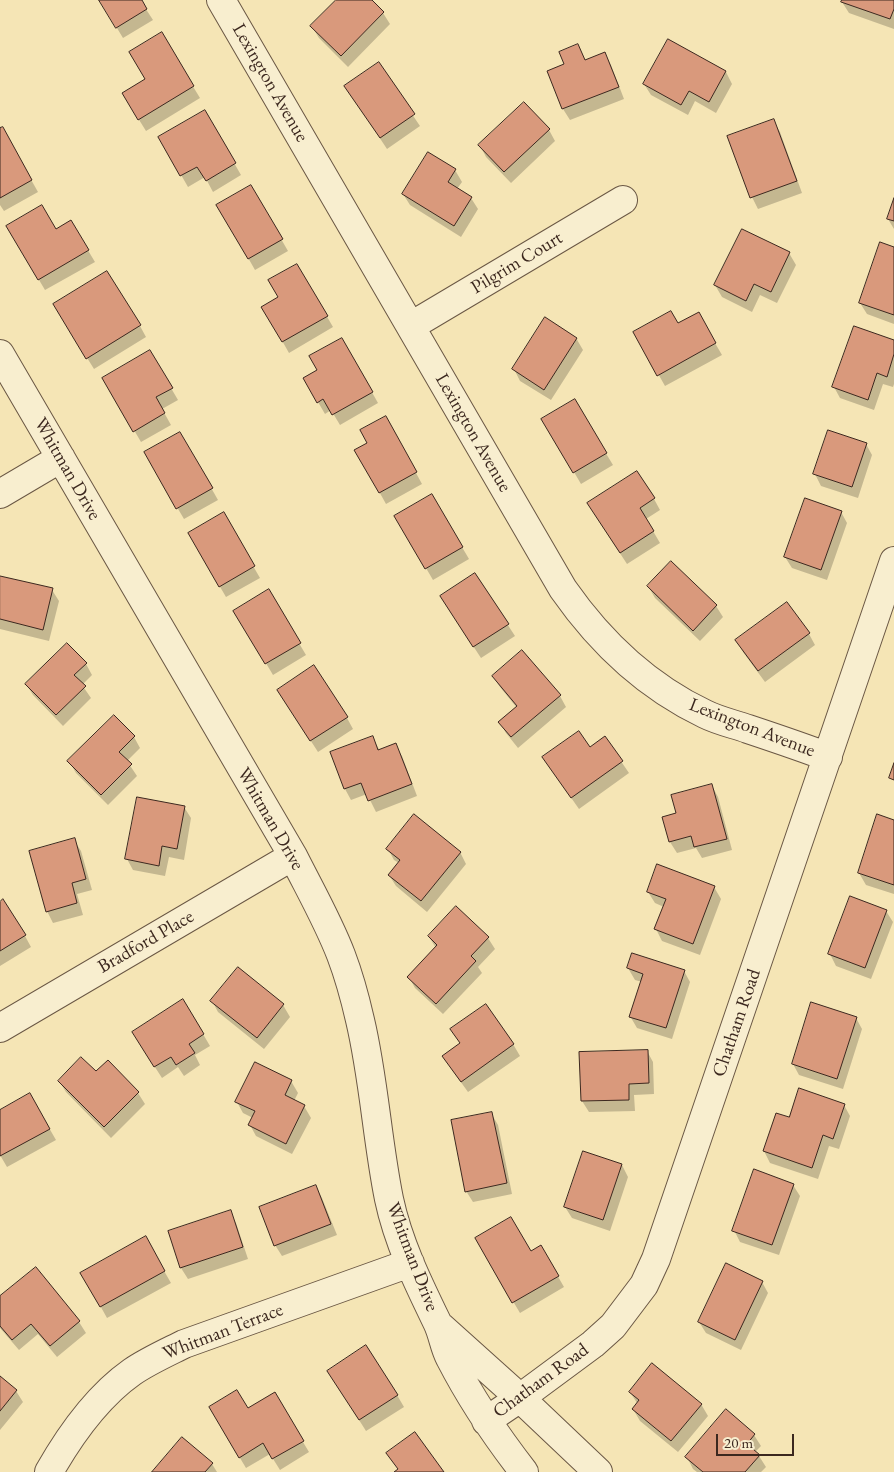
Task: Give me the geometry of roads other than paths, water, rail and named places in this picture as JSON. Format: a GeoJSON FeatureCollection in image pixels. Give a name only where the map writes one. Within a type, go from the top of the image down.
{"type":"FeatureCollection","features":[{"type":"Feature","properties":{"kind":"street","name":"Lexington Avenue"},"geometry":{"type":"LineString","coordinates":[[221,0],[563,589],[579,612],[599,635],[641,673],[686,705],[708,715],[828,756]]}},
{"type":"Feature","properties":{"kind":"street","name":"Pilgrim Court"},"geometry":{"type":"LineString","coordinates":[[412,326],[623,200]]}},
{"type":"Feature","properties":{"kind":"street","name":"Whitman Drive"},"geometry":{"type":"LineString","coordinates":[[0,354],[293,856],[341,954],[366,1049],[390,1200],[410,1263],[422,1294],[438,1325],[449,1356],[486,1421],[524,1472]]}},
{"type":"Feature","properties":{"kind":"street"},"geometry":{"type":"LineString","coordinates":[[0,494],[61,458]]}},
{"type":"Feature","properties":{"kind":"street","name":"Chatham Road"},"geometry":{"type":"LineString","coordinates":[[486,1421],[593,1344],[613,1326],[644,1285],[656,1259],[894,561]]}},
{"type":"Feature","properties":{"kind":"street","name":"Bradford Place"},"geometry":{"type":"LineString","coordinates":[[0,1028],[293,856]]}},
{"type":"Feature","properties":{"kind":"street","name":"Whitman Terrace"},"geometry":{"type":"LineString","coordinates":[[50,1472],[83,1422],[110,1391],[132,1372],[157,1357],[184,1344],[410,1263]]}},
{"type":"Feature","properties":{"kind":"street","name":"Whitman Drive"},"geometry":{"type":"LineString","coordinates":[[438,1325],[520,1398],[598,1472]]}}]}
